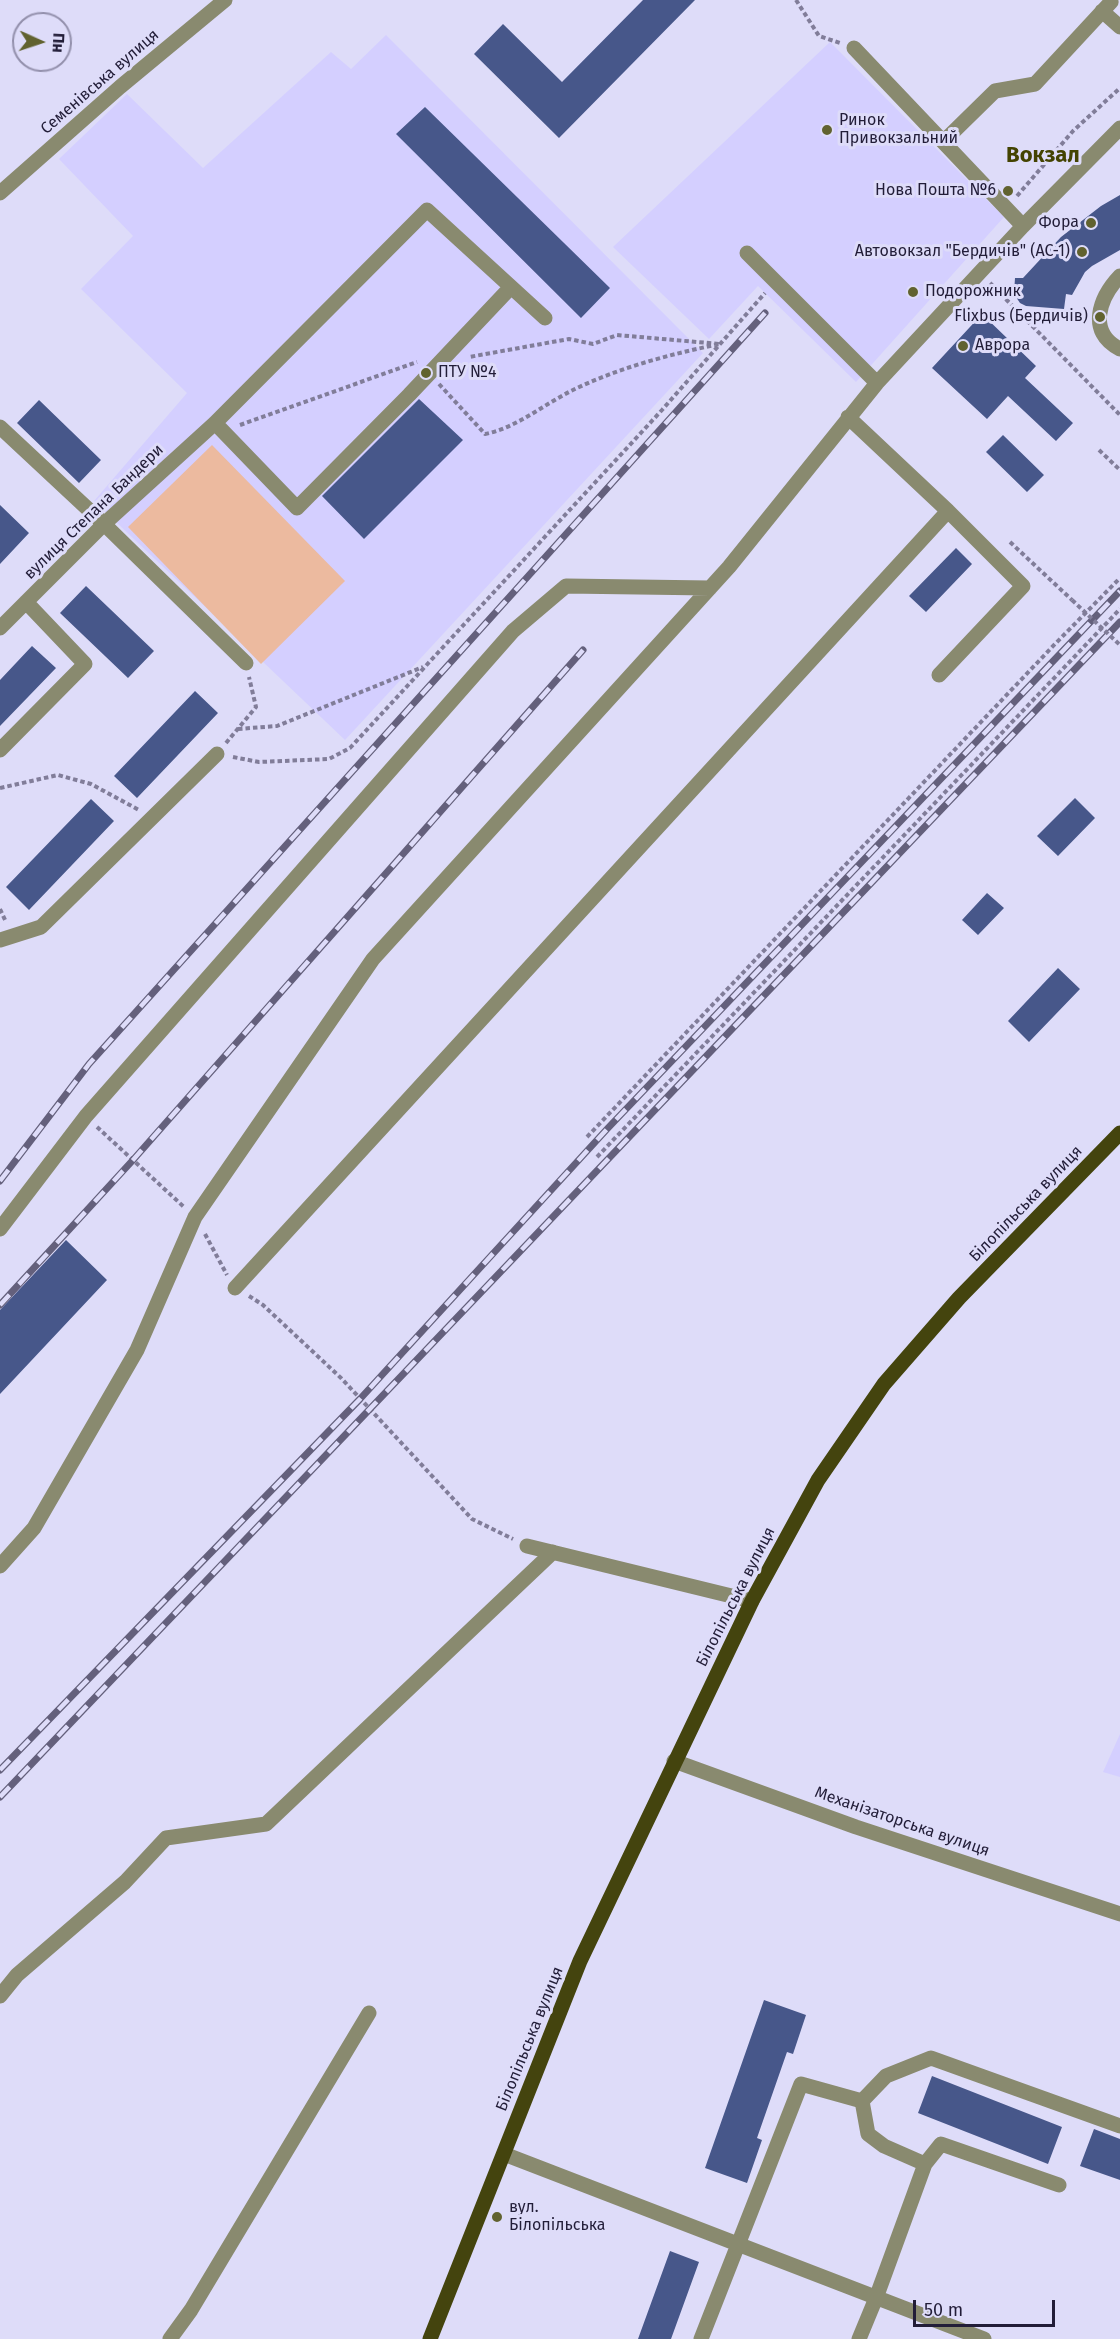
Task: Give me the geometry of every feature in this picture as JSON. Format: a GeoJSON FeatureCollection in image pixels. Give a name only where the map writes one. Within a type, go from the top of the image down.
{"type":"FeatureCollection","features":[{"type":"Feature","properties":{"kind":"main road","name":"Білопільська вулиця"},"geometry":{"type":"LineString","coordinates":[[430,2339],[580,1961],[752,1601],[818,1480],[885,1384],[959,1298],[1120,1133]]}},
{"type":"Feature","properties":{"kind":"street","name":"Семенівська вулиця"},"geometry":{"type":"LineString","coordinates":[[0,193],[120,87],[225,0]]}},
{"type":"Feature","properties":{"kind":"street"},"geometry":{"type":"LineString","coordinates":[[944,141],[995,92],[1035,84],[1106,6],[1120,27]]}},
{"type":"Feature","properties":{"kind":"street"},"geometry":{"type":"LineString","coordinates":[[854,48],[1023,226]]}},
{"type":"Feature","properties":{"kind":"street"},"geometry":{"type":"LineString","coordinates":[[0,1566],[34,1528],[137,1350],[195,1217],[373,959],[710,588],[877,383],[1023,226],[1120,128]]}},
{"type":"Feature","properties":{"kind":"street","name":"вулиця Степана Бандери"},"geometry":{"type":"LineString","coordinates":[[0,628],[104,524],[219,427],[427,210],[511,287]]}},
{"type":"Feature","properties":{"kind":"street"},"geometry":{"type":"LineString","coordinates":[[747,253],[877,383]]}},
{"type":"Feature","properties":{"kind":"street"},"geometry":{"type":"LineString","coordinates":[[1120,276],[1103,296],[1099,309],[1100,323],[1106,336],[1120,349]]}},
{"type":"Feature","properties":{"kind":"street"},"geometry":{"type":"LineString","coordinates":[[219,427],[297,508],[511,287],[545,318]]}},
{"type":"Feature","properties":{"kind":"street"},"geometry":{"type":"LineString","coordinates":[[848,417],[948,511],[1023,586],[939,675]]}},
{"type":"Feature","properties":{"kind":"street"},"geometry":{"type":"LineString","coordinates":[[0,427],[104,524],[246,663]]}},
{"type":"Feature","properties":{"kind":"street"},"geometry":{"type":"LineString","coordinates":[[235,1288],[948,511]]}},
{"type":"Feature","properties":{"kind":"street"},"geometry":{"type":"LineString","coordinates":[[0,1228],[86,1116],[513,632],[566,586],[710,588]]}},
{"type":"Feature","properties":{"kind":"street"},"geometry":{"type":"LineString","coordinates":[[0,750],[85,664],[26,602]]}},
{"type":"Feature","properties":{"kind":"street"},"geometry":{"type":"LineString","coordinates":[[0,940],[41,927],[217,754]]}},
{"type":"Feature","properties":{"kind":"street"},"geometry":{"type":"LineString","coordinates":[[527,1546],[752,1601]]}},
{"type":"Feature","properties":{"kind":"street"},"geometry":{"type":"LineString","coordinates":[[0,1996],[17,1975],[125,1882],[166,1838],[266,1824],[553,1552]]}},
{"type":"Feature","properties":{"kind":"street","name":"Механізаторська вулиця"},"geometry":{"type":"LineString","coordinates":[[674,1761],[856,1827],[1120,1914]]}},
{"type":"Feature","properties":{"kind":"street"},"geometry":{"type":"LineString","coordinates":[[170,2339],[191,2310],[369,2013]]}},
{"type":"Feature","properties":{"kind":"street"},"geometry":{"type":"LineString","coordinates":[[862,2101],[886,2076],[931,2058],[1120,2126]]}},
{"type":"Feature","properties":{"kind":"street"},"geometry":{"type":"LineString","coordinates":[[701,2339],[801,2084],[862,2101]]}},
{"type":"Feature","properties":{"kind":"street"},"geometry":{"type":"LineString","coordinates":[[862,2101],[868,2134],[884,2146],[925,2164]]}},
{"type":"Feature","properties":{"kind":"street"},"geometry":{"type":"LineString","coordinates":[[859,2339],[925,2164],[941,2144],[1059,2184]]}},
{"type":"Feature","properties":{"kind":"street"},"geometry":{"type":"LineString","coordinates":[[504,2154],[984,2339]]}},
{"type":"Feature","properties":{"kind":"path"},"geometry":{"type":"LineString","coordinates":[[796,0],[819,36],[854,48]]}},
{"type":"Feature","properties":{"kind":"path"},"geometry":{"type":"LineString","coordinates":[[1009,211],[1012,201],[1073,131],[1120,88]]}},
{"type":"Feature","properties":{"kind":"path"},"geometry":{"type":"LineString","coordinates":[[980,273],[1120,415]]}},
{"type":"Feature","properties":{"kind":"path"},"geometry":{"type":"LineString","coordinates":[[246,663],[256,707],[217,754],[259,762],[329,759],[350,748],[776,281]]}},
{"type":"Feature","properties":{"kind":"path"},"geometry":{"type":"LineString","coordinates":[[219,427],[309,402],[413,362],[489,355],[569,339],[593,344],[617,334],[720,344]]}},
{"type":"Feature","properties":{"kind":"path"},"geometry":{"type":"LineString","coordinates":[[429,374],[485,434],[500,431],[573,390],[651,360],[720,344]]}},
{"type":"Feature","properties":{"kind":"path"},"geometry":{"type":"LineString","coordinates":[[1099,450],[1120,470]]}},
{"type":"Feature","properties":{"kind":"path"},"geometry":{"type":"LineString","coordinates":[[1010,542],[1120,645]]}},
{"type":"Feature","properties":{"kind":"path"},"geometry":{"type":"LineString","coordinates":[[588,1137],[1120,578]]}},
{"type":"Feature","properties":{"kind":"path"},"geometry":{"type":"LineString","coordinates":[[597,1157],[1120,609]]}},
{"type":"Feature","properties":{"kind":"path"},"geometry":{"type":"LineString","coordinates":[[238,729],[277,726],[426,665]]}},
{"type":"Feature","properties":{"kind":"path"},"geometry":{"type":"LineString","coordinates":[[0,788],[58,775],[91,784],[152,818]]}},
{"type":"Feature","properties":{"kind":"path"},"geometry":{"type":"LineString","coordinates":[[86,1116],[195,1217],[235,1288],[263,1305],[341,1378],[472,1519],[527,1546]]}},
{"type":"Feature","properties":{"kind":"shaded area","name":"ПТУ №4"},"geometry":{"type":"Polygon","coordinates":[[[386,35],[703,353],[345,740],[94,501],[187,393],[81,289],[133,236],[59,159],[127,94],[203,168],[331,52],[351,69],[386,35]]]}},
{"type":"Feature","properties":{"kind":"shaded area","name":"Ринок Привокзальний"},"geometry":{"type":"Polygon","coordinates":[[[830,42],[1004,217],[856,382],[758,286],[709,339],[613,247],[830,42]]]}},
{"type":"Feature","properties":{"kind":"shaded area"},"geometry":{"type":"Polygon","coordinates":[[[212,445],[345,581],[261,664],[128,527],[212,445]]]}},
{"type":"Feature","properties":{"kind":"shaded area"},"geometry":{"type":"Polygon","coordinates":[[[1120,1734],[1120,1777],[1103,1772],[1120,1734]]]}},
{"type":"Feature","properties":{"kind":"building"},"geometry":{"type":"Polygon","coordinates":[[[643,0],[695,0],[559,138],[474,54],[503,24],[562,82],[643,0]]]}},
{"type":"Feature","properties":{"kind":"building"},"geometry":{"type":"Polygon","coordinates":[[[425,107],[610,288],[581,318],[396,134],[425,107]]]}},
{"type":"Feature","properties":{"kind":"building","name":"Автовокзал \"Бердичів\" (АС-1)"},"geometry":{"type":"Polygon","coordinates":[[[1120,195],[1120,250],[1085,272],[1072,295],[1066,294],[1064,309],[1026,306],[1020,303],[1014,294],[1015,278],[1023,278],[1061,237],[1101,206],[1120,195]]]}},
{"type":"Feature","properties":{"kind":"building"},"geometry":{"type":"Polygon","coordinates":[[[982,314],[1036,366],[1025,378],[1073,423],[1056,441],[1008,396],[987,419],[932,368],[982,314]]]}},
{"type":"Feature","properties":{"kind":"building"},"geometry":{"type":"Polygon","coordinates":[[[419,399],[463,440],[364,539],[322,496],[419,399]]]}},
{"type":"Feature","properties":{"kind":"building"},"geometry":{"type":"Polygon","coordinates":[[[39,400],[101,460],[79,483],[17,423],[39,400]]]}},
{"type":"Feature","properties":{"kind":"building"},"geometry":{"type":"Polygon","coordinates":[[[1003,435],[1044,475],[1027,492],[986,452],[1003,435]]]}},
{"type":"Feature","properties":{"kind":"building"},"geometry":{"type":"Polygon","coordinates":[[[0,505],[29,533],[0,564],[0,505]]]}},
{"type":"Feature","properties":{"kind":"building"},"geometry":{"type":"Polygon","coordinates":[[[956,548],[972,564],[926,612],[909,596],[956,548]]]}},
{"type":"Feature","properties":{"kind":"building"},"geometry":{"type":"Polygon","coordinates":[[[86,586],[154,651],[128,678],[60,613],[86,586]]]}},
{"type":"Feature","properties":{"kind":"building"},"geometry":{"type":"Polygon","coordinates":[[[32,646],[56,668],[0,726],[0,680],[32,646]]]}},
{"type":"Feature","properties":{"kind":"building"},"geometry":{"type":"Polygon","coordinates":[[[195,691],[218,713],[137,798],[114,776],[195,691]]]}},
{"type":"Feature","properties":{"kind":"building"},"geometry":{"type":"Polygon","coordinates":[[[1075,798],[1095,818],[1058,856],[1037,836],[1075,798]]]}},
{"type":"Feature","properties":{"kind":"building"},"geometry":{"type":"Polygon","coordinates":[[[91,799],[114,821],[29,910],[6,887],[91,799]]]}},
{"type":"Feature","properties":{"kind":"building"},"geometry":{"type":"Polygon","coordinates":[[[987,893],[1004,908],[978,935],[962,920],[987,893]]]}},
{"type":"Feature","properties":{"kind":"building"},"geometry":{"type":"Polygon","coordinates":[[[1058,968],[1080,989],[1029,1042],[1008,1021],[1058,968]]]}},
{"type":"Feature","properties":{"kind":"building"},"geometry":{"type":"Polygon","coordinates":[[[66,1240],[107,1280],[0,1394],[0,1310],[66,1240]]]}},
{"type":"Feature","properties":{"kind":"building"},"geometry":{"type":"Polygon","coordinates":[[[764,2000],[806,2015],[793,2054],[787,2052],[757,2138],[762,2140],[747,2183],[705,2168],[764,2000]]]}},
{"type":"Feature","properties":{"kind":"building"},"geometry":{"type":"Polygon","coordinates":[[[932,2076],[1062,2127],[1048,2164],[918,2113],[932,2076]]]}},
{"type":"Feature","properties":{"kind":"building"},"geometry":{"type":"Polygon","coordinates":[[[1094,2129],[1120,2139],[1120,2180],[1080,2166],[1094,2129]]]}},
{"type":"Feature","properties":{"kind":"building"},"geometry":{"type":"Polygon","coordinates":[[[670,2251],[699,2262],[671,2339],[638,2339],[670,2251]]]}},
{"type":"Feature","properties":{"kind":"railway"},"geometry":{"type":"LineString","coordinates":[[0,1181],[89,1064],[765,313]]}},
{"type":"Feature","properties":{"kind":"railway"},"geometry":{"type":"LineString","coordinates":[[0,1770],[360,1399],[608,1128],[1120,591]]}},
{"type":"Feature","properties":{"kind":"railway"},"geometry":{"type":"LineString","coordinates":[[0,1797],[1120,622]]}},
{"type":"Feature","properties":{"kind":"railway"},"geometry":{"type":"LineString","coordinates":[[0,1305],[133,1160],[583,650]]}},
{"type":"Feature","properties":{"kind":"place","name":"Ринок Привокзальний"},"geometry":{"type":"Point","coordinates":[827,130]}},
{"type":"Feature","properties":{"kind":"place","name":"Нова Пошта №6"},"geometry":{"type":"Point","coordinates":[1008,191]}},
{"type":"Feature","properties":{"kind":"place","name":"Фора"},"geometry":{"type":"Point","coordinates":[1091,223]}},
{"type":"Feature","properties":{"kind":"place","name":"Автовокзал \"Бердичів\" (АС-1)"},"geometry":{"type":"Point","coordinates":[1082,252]}},
{"type":"Feature","properties":{"kind":"place","name":"Подорожник"},"geometry":{"type":"Point","coordinates":[913,292]}},
{"type":"Feature","properties":{"kind":"place","name":"Flixbus (Бердичів)"},"geometry":{"type":"Point","coordinates":[1100,317]}},
{"type":"Feature","properties":{"kind":"place","name":"Аврора"},"geometry":{"type":"Point","coordinates":[963,346]}},
{"type":"Feature","properties":{"kind":"place","name":"ПТУ №4"},"geometry":{"type":"Point","coordinates":[426,373]}},
{"type":"Feature","properties":{"kind":"place","name":"вул. Білопільська"},"geometry":{"type":"Point","coordinates":[497,2217]}},
{"type":"Feature","properties":{"kind":"district","name":"Вокзал"},"geometry":{"type":"Point","coordinates":[1043,156]}}]}
